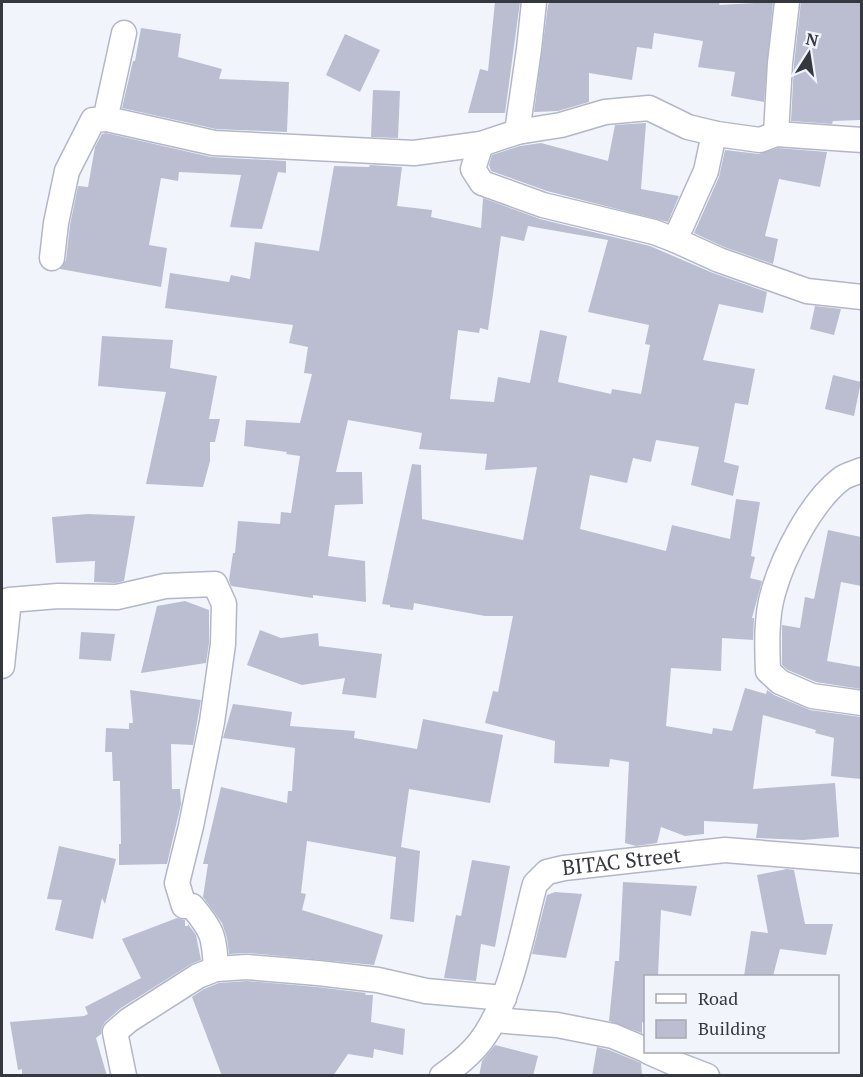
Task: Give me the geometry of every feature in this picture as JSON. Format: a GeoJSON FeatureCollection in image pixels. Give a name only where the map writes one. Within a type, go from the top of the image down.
{"type":"FeatureCollection","features":[{"type":"Feature","properties":{"kind":"street"},"geometry":{"type":"LineString","coordinates":[[517,132],[534,2]]}},
{"type":"Feature","properties":{"kind":"street"},"geometry":{"type":"LineString","coordinates":[[776,134],[780,63],[787,2]]}},
{"type":"Feature","properties":{"kind":"street"},"geometry":{"type":"LineString","coordinates":[[107,119],[124,33]]}},
{"type":"Feature","properties":{"kind":"street"},"geometry":{"type":"LineString","coordinates":[[52,258],[56,223],[67,171],[93,120],[107,119],[213,143],[414,153],[481,144],[517,132],[561,125],[606,112],[649,108],[688,127],[717,134],[760,140],[776,134],[861,140]]}},
{"type":"Feature","properties":{"kind":"street"},"geometry":{"type":"LineString","coordinates":[[675,240],[706,171],[712,143],[717,134]]}},
{"type":"Feature","properties":{"kind":"street"},"geometry":{"type":"LineString","coordinates":[[481,144],[474,169],[482,183],[543,205],[654,232],[719,260],[807,291],[861,297]]}},
{"type":"Feature","properties":{"kind":"street"},"geometry":{"type":"LineString","coordinates":[[861,470],[842,478],[816,504],[792,547],[773,594],[767,640],[768,671],[780,682],[812,696],[861,703]]}},
{"type":"Feature","properties":{"kind":"street"},"geometry":{"type":"LineString","coordinates":[[2,666],[9,600],[58,596],[117,597],[165,586],[215,584],[224,604],[223,644],[212,722],[177,883],[184,906],[192,906],[208,925],[214,938],[216,969]]}},
{"type":"Feature","properties":{"kind":"street","name":"BITAC Street"},"geometry":{"type":"LineString","coordinates":[[442,1076],[480,1043],[494,1020],[504,998],[535,884],[547,872],[564,868],[725,850],[861,861]]}},
{"type":"Feature","properties":{"kind":"street"},"geometry":{"type":"LineString","coordinates":[[124,1076],[115,1032],[129,1020],[198,976],[216,969],[247,967],[318,973],[378,980],[426,991],[504,998]]}},
{"type":"Feature","properties":{"kind":"street"},"geometry":{"type":"LineString","coordinates":[[494,1020],[557,1025],[613,1036],[644,1050]]}},
{"type":"Feature","properties":{"kind":"street"},"geometry":{"type":"LineString","coordinates":[[651,1053],[707,1076]]}},
{"type":"Feature","properties":{"kind":"building"},"geometry":{"type":"Polygon","coordinates":[[[495,2],[520,2],[505,113],[468,113],[480,69],[488,71],[495,2]]]}},
{"type":"Feature","properties":{"kind":"building"},"geometry":{"type":"Polygon","coordinates":[[[550,2],[720,2],[719,5],[773,2],[764,102],[731,96],[735,72],[698,67],[703,41],[654,33],[652,49],[637,47],[632,80],[589,73],[589,102],[558,111],[534,112],[550,2]]]}},
{"type":"Feature","properties":{"kind":"building"},"geometry":{"type":"Polygon","coordinates":[[[801,2],[861,2],[861,120],[833,121],[832,124],[791,121],[801,2]]]}},
{"type":"Feature","properties":{"kind":"building"},"geometry":{"type":"Polygon","coordinates":[[[141,28],[181,34],[178,57],[222,69],[219,79],[289,82],[287,132],[216,129],[122,108],[141,28]]]}},
{"type":"Feature","properties":{"kind":"building"},"geometry":{"type":"Polygon","coordinates":[[[345,34],[380,50],[360,92],[326,75],[345,34]]]}},
{"type":"Feature","properties":{"kind":"building"},"geometry":{"type":"Polygon","coordinates":[[[373,90],[400,91],[398,138],[371,137],[373,90]]]}},
{"type":"Feature","properties":{"kind":"building"},"geometry":{"type":"Polygon","coordinates":[[[646,123],[641,189],[679,196],[668,222],[547,191],[491,171],[489,165],[492,155],[520,146],[541,143],[608,161],[615,125],[646,123]]]}},
{"type":"Feature","properties":{"kind":"building"},"geometry":{"type":"Polygon","coordinates":[[[106,133],[211,157],[286,161],[286,173],[278,172],[262,229],[230,227],[241,175],[179,172],[178,181],[161,178],[149,245],[167,248],[161,287],[60,269],[66,260],[78,186],[88,187],[95,147],[102,134],[106,133]]]}},
{"type":"Feature","properties":{"kind":"building"},"geometry":{"type":"Polygon","coordinates":[[[778,148],[827,152],[820,187],[779,179],[765,236],[778,239],[773,264],[724,247],[694,233],[719,177],[725,150],[759,154],[778,148]]]}},
{"type":"Feature","properties":{"kind":"building"},"geometry":{"type":"Polygon","coordinates":[[[370,165],[402,167],[397,206],[432,210],[431,217],[481,228],[483,198],[540,219],[650,246],[713,273],[767,292],[763,313],[719,304],[703,360],[755,369],[748,405],[735,403],[724,462],[739,466],[733,496],[691,485],[699,447],[656,440],[651,462],[633,458],[627,483],[590,475],[580,529],[666,551],[672,525],[730,539],[736,499],[760,502],[751,556],[755,557],[750,578],[762,581],[752,618],[754,618],[753,640],[722,638],[721,671],[671,668],[666,726],[712,734],[713,728],[732,731],[745,688],[766,694],[765,699],[767,690],[810,710],[861,717],[861,779],[831,776],[834,738],[815,733],[816,730],[763,715],[753,789],[835,783],[839,837],[803,840],[756,838],[758,824],[704,821],[704,834],[685,836],[661,827],[657,843],[636,846],[625,843],[629,762],[610,759],[609,767],[554,763],[555,741],[485,723],[493,691],[498,692],[513,616],[485,616],[414,603],[413,610],[382,604],[412,464],[421,465],[422,519],[523,540],[537,467],[485,470],[487,454],[419,449],[422,433],[348,420],[336,472],[362,472],[363,504],[335,505],[328,556],[365,561],[366,602],[313,595],[313,598],[231,586],[229,580],[233,553],[235,553],[238,521],[280,524],[281,512],[291,513],[300,456],[244,446],[246,420],[300,423],[312,374],[304,373],[308,347],[289,343],[293,325],[165,308],[170,273],[229,282],[231,275],[250,279],[255,242],[319,251],[334,166],[369,167],[370,165]],[[528,226],[524,241],[501,236],[488,330],[480,328],[479,333],[458,330],[450,399],[494,402],[498,377],[530,383],[540,330],[567,336],[558,382],[611,394],[612,389],[641,394],[650,345],[645,344],[649,325],[588,312],[608,240],[528,226]]]}},
{"type":"Feature","properties":{"kind":"building"},"geometry":{"type":"Polygon","coordinates":[[[815,306],[841,309],[834,335],[810,329],[815,306]]]}},
{"type":"Feature","properties":{"kind":"building"},"geometry":{"type":"Polygon","coordinates":[[[102,336],[173,340],[170,368],[217,376],[209,419],[220,419],[215,442],[210,442],[210,461],[203,487],[146,484],[166,392],[98,386],[102,336]]]}},
{"type":"Feature","properties":{"kind":"building"},"geometry":{"type":"Polygon","coordinates":[[[833,375],[861,382],[854,416],[825,409],[833,375]]]}},
{"type":"Feature","properties":{"kind":"building"},"geometry":{"type":"Polygon","coordinates":[[[88,514],[135,516],[124,581],[94,582],[95,561],[56,563],[52,517],[88,514]]]}},
{"type":"Feature","properties":{"kind":"building"},"geometry":{"type":"Polygon","coordinates":[[[828,530],[861,537],[861,586],[841,582],[827,661],[861,667],[861,689],[816,682],[782,665],[782,625],[800,628],[805,597],[814,599],[828,530]]]}},
{"type":"Feature","properties":{"kind":"building"},"geometry":{"type":"Polygon","coordinates":[[[185,601],[209,610],[209,643],[206,663],[141,673],[157,606],[185,601]]]}},
{"type":"Feature","properties":{"kind":"building"},"geometry":{"type":"Polygon","coordinates":[[[260,630],[281,638],[318,633],[319,646],[382,654],[376,698],[342,694],[345,678],[302,685],[247,665],[260,630]]]}},
{"type":"Feature","properties":{"kind":"building"},"geometry":{"type":"Polygon","coordinates":[[[81,632],[115,634],[111,661],[79,659],[81,632]]]}},
{"type":"Feature","properties":{"kind":"building"},"geometry":{"type":"Polygon","coordinates":[[[130,690],[201,700],[193,745],[171,744],[172,789],[180,789],[181,804],[167,864],[119,865],[120,781],[113,781],[112,752],[105,752],[106,728],[129,729],[129,723],[133,723],[130,690]]]}},
{"type":"Feature","properties":{"kind":"building"},"geometry":{"type":"Polygon","coordinates":[[[233,704],[292,712],[290,726],[355,731],[354,738],[417,749],[423,719],[503,735],[490,803],[409,789],[401,847],[420,851],[414,922],[390,919],[396,857],[307,841],[301,893],[306,894],[302,910],[383,935],[374,965],[248,953],[229,954],[222,923],[203,897],[208,864],[203,864],[221,787],[287,803],[288,791],[292,791],[295,748],[223,738],[233,704]]]}},
{"type":"Feature","properties":{"kind":"building"},"geometry":{"type":"Polygon","coordinates":[[[59,846],[116,859],[105,904],[102,898],[93,939],[55,930],[62,900],[47,899],[59,846]]]}},
{"type":"Feature","properties":{"kind":"building"},"geometry":{"type":"Polygon","coordinates":[[[472,860],[510,866],[495,947],[481,944],[476,981],[444,978],[456,915],[461,916],[472,860]]]}},
{"type":"Feature","properties":{"kind":"building"},"geometry":{"type":"Polygon","coordinates":[[[787,869],[794,870],[805,924],[833,924],[826,955],[780,949],[773,975],[744,975],[751,931],[768,933],[757,875],[787,869]]]}},
{"type":"Feature","properties":{"kind":"building"},"geometry":{"type":"Polygon","coordinates":[[[623,882],[697,886],[691,916],[661,910],[658,975],[644,975],[642,1033],[609,1021],[615,961],[619,961],[623,882]]]}},
{"type":"Feature","properties":{"kind":"building"},"geometry":{"type":"Polygon","coordinates":[[[555,892],[582,894],[566,958],[532,954],[547,895],[555,892]]]}},
{"type":"Feature","properties":{"kind":"building"},"geometry":{"type":"Polygon","coordinates":[[[177,918],[185,920],[185,926],[188,924],[196,935],[201,960],[121,1008],[105,1022],[101,1034],[96,1038],[107,1076],[22,1076],[22,1069],[18,1070],[10,1022],[88,1014],[85,1007],[141,978],[122,939],[177,918]]]}},
{"type":"Feature","properties":{"kind":"building"},"geometry":{"type":"Polygon","coordinates":[[[247,981],[373,995],[371,1022],[405,1029],[403,1055],[374,1049],[373,1058],[348,1054],[333,1076],[222,1076],[192,997],[219,983],[247,981]]]}},
{"type":"Feature","properties":{"kind":"building"},"geometry":{"type":"Polygon","coordinates":[[[495,1045],[538,1056],[533,1076],[479,1076],[482,1061],[495,1045]]]}},
{"type":"Feature","properties":{"kind":"building"},"geometry":{"type":"Polygon","coordinates":[[[597,1047],[641,1063],[642,1076],[592,1076],[597,1047]]]}}]}
